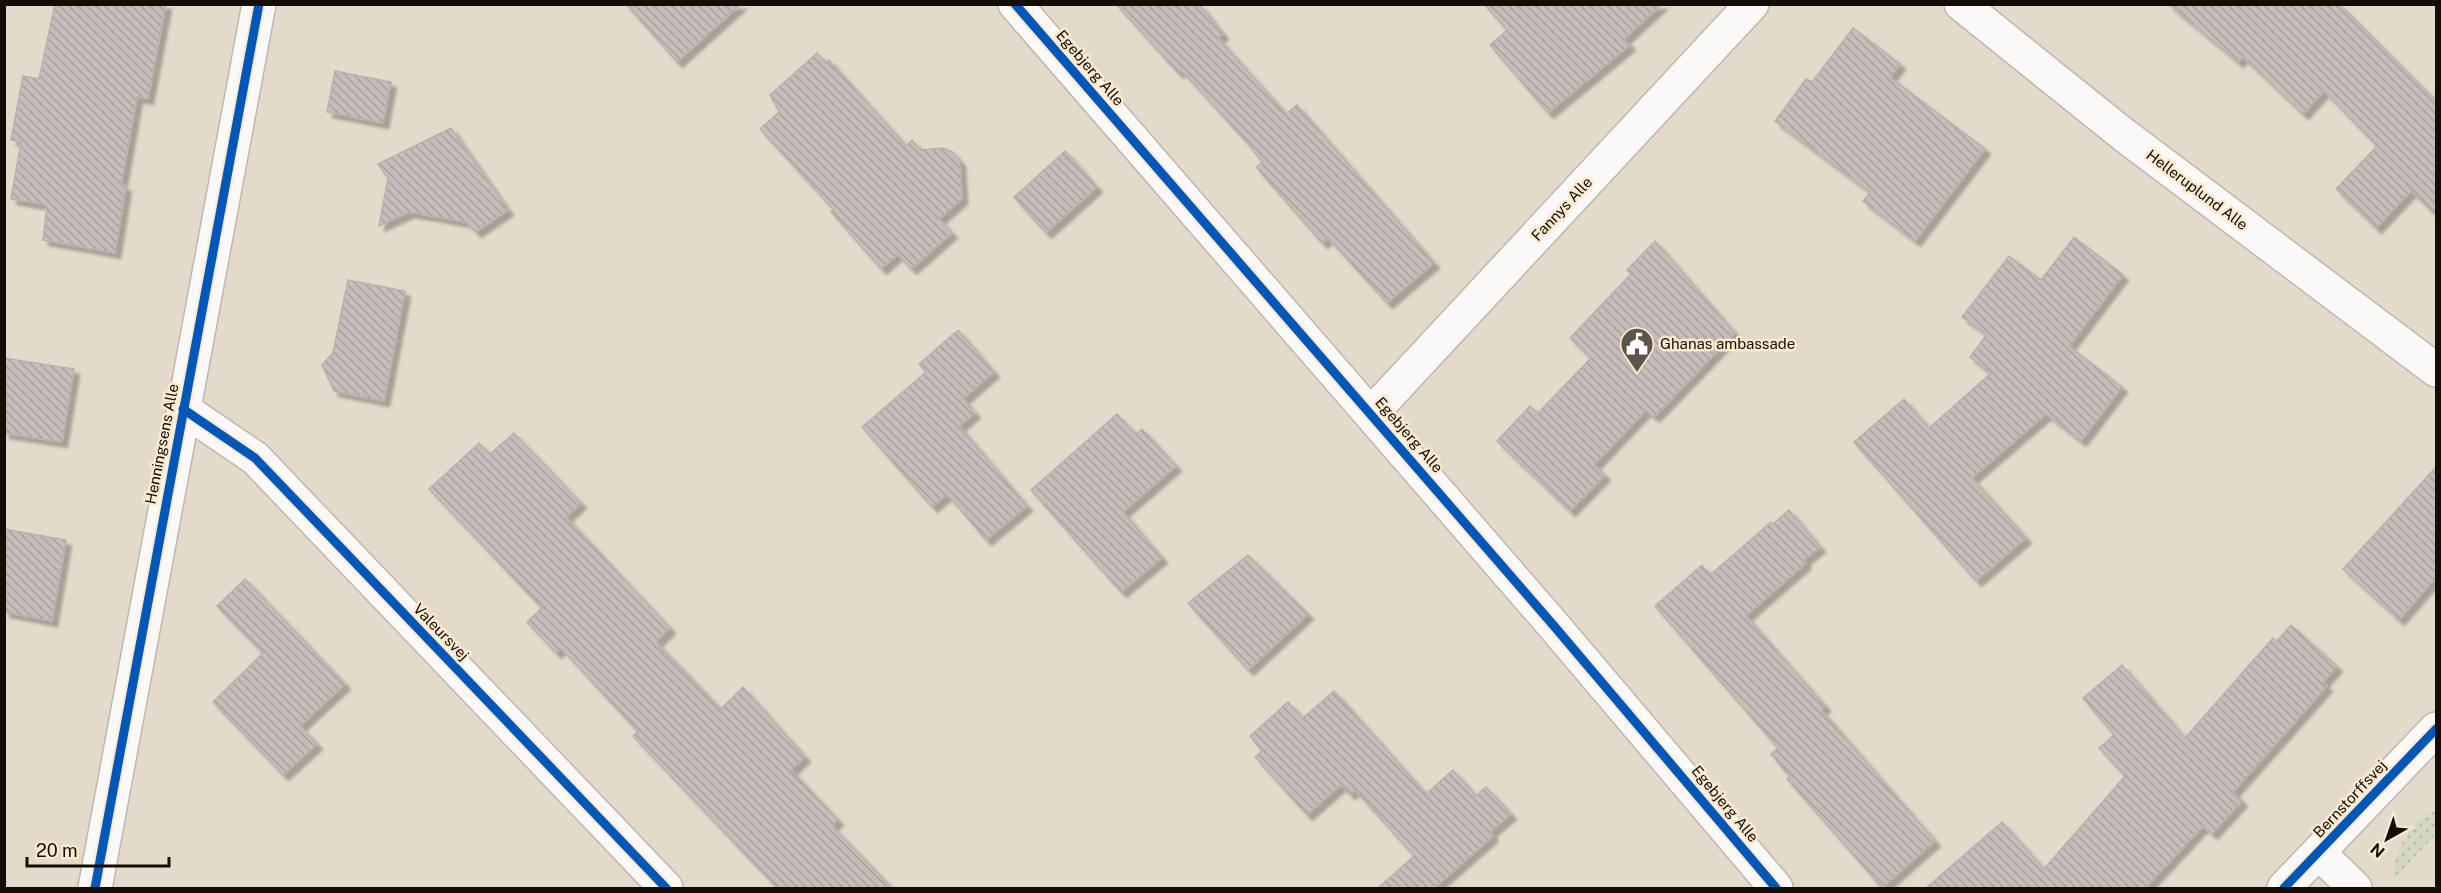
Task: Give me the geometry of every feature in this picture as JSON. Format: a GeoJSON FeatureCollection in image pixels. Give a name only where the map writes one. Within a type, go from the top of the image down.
{"type":"FeatureCollection","features":[{"type":"Feature","properties":{"kind":"street","name":"Henningsens Alle"},"geometry":{"type":"LineString","coordinates":[[94,888],[259,4]]}},
{"type":"Feature","properties":{"kind":"street","name":"Egebjerg Alle"},"geometry":{"type":"LineString","coordinates":[[1015,4],[1371,414],[1776,888]]}},
{"type":"Feature","properties":{"kind":"street","name":"Fannys Alle"},"geometry":{"type":"LineString","coordinates":[[1371,414],[1752,4]]}},
{"type":"Feature","properties":{"kind":"street","name":"Helleruplund Alle"},"geometry":{"type":"LineString","coordinates":[[1961,4],[2124,135],[2436,370]]}},
{"type":"Feature","properties":{"kind":"street","name":"Valeursvej"},"geometry":{"type":"LineString","coordinates":[[183,409],[255,458],[666,888]]}},
{"type":"Feature","properties":{"kind":"street","name":"Bernstorffsvej"},"geometry":{"type":"LineString","coordinates":[[2284,888],[2436,729]]}},
{"type":"Feature","properties":{"kind":"street"},"geometry":{"type":"LineString","coordinates":[[2319,853],[2355,888]]}},
{"type":"Feature","properties":{"kind":"green space"},"geometry":{"type":"Polygon","coordinates":[[[2436,811],[2436,834],[2395,878],[2393,876],[2394,866],[2400,847],[2419,821],[2436,811]]]}},
{"type":"Feature","properties":{"kind":"building"},"geometry":{"type":"Polygon","coordinates":[[[55,4],[166,4],[148,99],[137,97],[121,185],[126,186],[115,253],[43,240],[47,205],[11,199],[21,142],[11,140],[23,76],[39,79],[55,4]]]}},
{"type":"Feature","properties":{"kind":"building"},"geometry":{"type":"Polygon","coordinates":[[[626,4],[741,4],[677,62],[626,4]]]}},
{"type":"Feature","properties":{"kind":"building"},"geometry":{"type":"Polygon","coordinates":[[[1116,4],[1199,4],[1223,34],[1218,38],[1286,114],[1297,105],[1434,263],[1387,303],[1328,238],[1322,243],[1256,167],[1262,162],[1250,146],[1181,70],[1178,73],[1116,4]]]}},
{"type":"Feature","properties":{"kind":"building"},"geometry":{"type":"Polygon","coordinates":[[[1484,4],[1662,4],[1624,39],[1630,45],[1548,113],[1490,45],[1507,30],[1484,4]]]}},
{"type":"Feature","properties":{"kind":"building"},"geometry":{"type":"Polygon","coordinates":[[[2168,4],[2339,4],[2436,101],[2436,215],[2411,191],[2376,228],[2336,189],[2377,146],[2324,91],[2303,114],[2243,57],[2238,62],[2168,4]]]}},
{"type":"Feature","properties":{"kind":"building"},"geometry":{"type":"Polygon","coordinates":[[[1853,28],[1900,64],[1890,77],[1985,149],[1915,241],[1863,201],[1870,192],[1775,121],[1806,79],[1812,82],[1853,28]]]}},
{"type":"Feature","properties":{"kind":"building"},"geometry":{"type":"Polygon","coordinates":[[[817,53],[826,63],[829,60],[906,146],[912,140],[921,150],[943,148],[953,152],[960,161],[962,199],[939,219],[952,233],[911,269],[898,254],[881,269],[831,212],[834,210],[760,129],[779,112],[770,95],[817,53]]]}},
{"type":"Feature","properties":{"kind":"building"},"geometry":{"type":"Polygon","coordinates":[[[335,71],[391,82],[383,123],[327,112],[335,71]]]}},
{"type":"Feature","properties":{"kind":"building"},"geometry":{"type":"Polygon","coordinates":[[[451,128],[508,210],[476,232],[466,222],[409,212],[379,226],[388,178],[378,164],[451,128]]]}},
{"type":"Feature","properties":{"kind":"building"},"geometry":{"type":"Polygon","coordinates":[[[1065,151],[1097,187],[1046,233],[1014,197],[1065,151]]]}},
{"type":"Feature","properties":{"kind":"building"},"geometry":{"type":"Polygon","coordinates":[[[2074,237],[2123,275],[2069,346],[2122,387],[2081,441],[2046,414],[1972,478],[2026,538],[1976,581],[1854,442],[1904,399],[1929,428],[1991,373],[1970,357],[1987,334],[1962,317],[2009,256],[2041,280],[2074,237]]]}},
{"type":"Feature","properties":{"kind":"building","name":"Ghanas ambassade"},"geometry":{"type":"Polygon","coordinates":[[[1655,241],[1735,333],[1654,417],[1646,410],[1594,465],[1605,475],[1570,511],[1497,441],[1530,406],[1538,413],[1591,358],[1570,338],[1631,274],[1627,270],[1655,241]]]}},
{"type":"Feature","properties":{"kind":"building"},"geometry":{"type":"Polygon","coordinates":[[[348,280],[405,291],[384,401],[334,391],[322,365],[333,353],[348,280]]]}},
{"type":"Feature","properties":{"kind":"building"},"geometry":{"type":"Polygon","coordinates":[[[958,330],[994,372],[963,399],[975,413],[959,426],[1027,506],[986,540],[947,494],[932,507],[862,427],[926,372],[919,364],[958,330]]]}},
{"type":"Feature","properties":{"kind":"building"},"geometry":{"type":"Polygon","coordinates":[[[4,358],[74,369],[62,442],[4,433],[4,358]]]}},
{"type":"Feature","properties":{"kind":"building"},"geometry":{"type":"Polygon","coordinates":[[[1117,414],[1136,434],[1142,429],[1176,466],[1123,512],[1162,558],[1121,592],[1031,490],[1117,414]]]}},
{"type":"Feature","properties":{"kind":"building"},"geometry":{"type":"Polygon","coordinates":[[[514,433],[581,503],[566,517],[670,628],[656,642],[721,709],[743,687],[805,757],[791,770],[838,820],[832,826],[892,888],[777,888],[633,736],[638,732],[561,648],[556,653],[527,622],[542,608],[429,489],[479,443],[490,454],[514,433]]]}},
{"type":"Feature","properties":{"kind":"building"},"geometry":{"type":"Polygon","coordinates":[[[2436,467],[2436,577],[2399,620],[2343,569],[2436,467]]]}},
{"type":"Feature","properties":{"kind":"building"},"geometry":{"type":"Polygon","coordinates":[[[1789,510],[1820,547],[1804,560],[1806,563],[1746,616],[1825,706],[1821,710],[1935,841],[1882,888],[1787,779],[1790,777],[1771,754],[1778,748],[1655,606],[1702,565],[1710,575],[1771,522],[1773,524],[1789,510]]]}},
{"type":"Feature","properties":{"kind":"building"},"geometry":{"type":"Polygon","coordinates":[[[4,529],[66,540],[52,621],[4,612],[4,529]]]}},
{"type":"Feature","properties":{"kind":"building"},"geometry":{"type":"Polygon","coordinates":[[[1248,555],[1308,614],[1248,670],[1188,603],[1248,555]]]}},
{"type":"Feature","properties":{"kind":"building"},"geometry":{"type":"Polygon","coordinates":[[[245,579],[345,684],[300,726],[317,744],[283,775],[213,702],[263,653],[217,606],[245,579]]]}},
{"type":"Feature","properties":{"kind":"building"},"geometry":{"type":"Polygon","coordinates":[[[2291,625],[2337,666],[2323,682],[2327,686],[2233,792],[2242,801],[2212,834],[2203,826],[2145,888],[1926,888],[2002,822],[2044,869],[2125,776],[2099,748],[2114,735],[2083,698],[2122,665],[2185,738],[2273,638],[2277,641],[2291,625]]]}},
{"type":"Feature","properties":{"kind":"building"},"geometry":{"type":"Polygon","coordinates":[[[1334,691],[1426,794],[1453,770],[1476,796],[1486,787],[1511,814],[1490,832],[1493,836],[1434,888],[1378,888],[1414,856],[1355,790],[1350,794],[1341,785],[1307,815],[1255,757],[1262,751],[1250,736],[1288,702],[1303,718],[1334,691]]]}},
{"type":"Feature","properties":{"kind":"cycle path"},"geometry":{"type":"LineString","coordinates":[[95,888],[259,4]]}},
{"type":"Feature","properties":{"kind":"cycle path"},"geometry":{"type":"LineString","coordinates":[[1015,4],[1554,626],[1776,888]]}},
{"type":"Feature","properties":{"kind":"cycle path"},"geometry":{"type":"LineString","coordinates":[[183,409],[255,458],[666,888]]}},
{"type":"Feature","properties":{"kind":"cycle path"},"geometry":{"type":"LineString","coordinates":[[2284,888],[2436,729]]}},
{"type":"Feature","properties":{"kind":"place","name":"Ghanas ambassade"},"geometry":{"type":"Point","coordinates":[1637,373]}}]}
